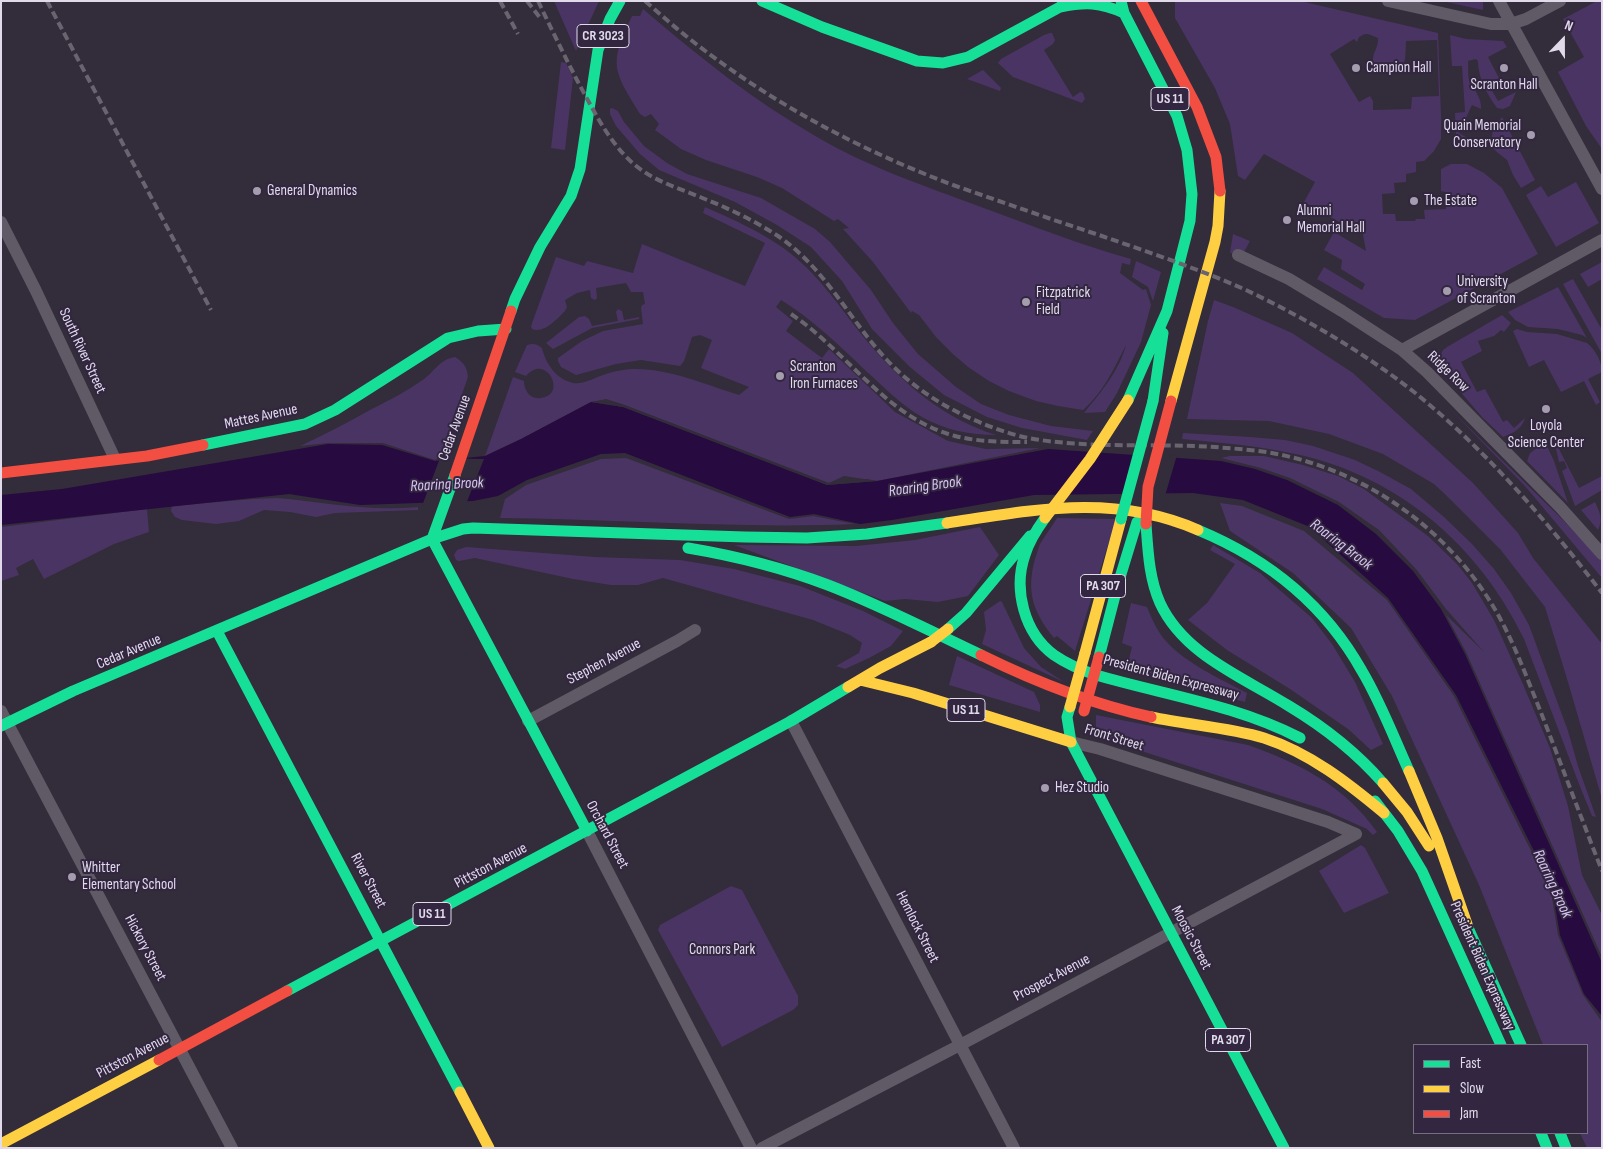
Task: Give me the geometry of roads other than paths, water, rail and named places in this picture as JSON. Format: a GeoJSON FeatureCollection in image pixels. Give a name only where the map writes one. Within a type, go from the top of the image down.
{"type":"FeatureCollection","features":[{"type":"Feature","properties":{"kind":"main road","name":"Cedar Avenue"},"geometry":{"type":"LineString","coordinates":[[3,720],[432,539],[516,299],[540,247],[571,196],[576,184],[580,169],[598,50],[603,35],[620,1]]}},
{"type":"Feature","properties":{"kind":"main road"},"geometry":{"type":"LineString","coordinates":[[762,1],[822,27],[917,61],[936,64],[956,62],[968,57],[1064,4],[1090,2],[1103,4],[1124,13]]}},
{"type":"Feature","properties":{"kind":"main road","name":"US 11"},"geometry":{"type":"LineString","coordinates":[[1121,1],[1124,13],[1170,100],[1183,134],[1190,166],[1192,194],[1190,221],[1167,311]]}},
{"type":"Feature","properties":{"kind":"main road"},"geometry":{"type":"LineString","coordinates":[[1140,1],[1163,44]]}},
{"type":"Feature","properties":{"kind":"main road","name":"US 11"},"geometry":{"type":"LineString","coordinates":[[1160,12],[1163,44]]}},
{"type":"Feature","properties":{"kind":"main road","name":"President Biden Expressway"},"geometry":{"type":"LineString","coordinates":[[1163,44],[1197,107],[1212,141],[1216,157],[1220,193],[1218,226],[1148,487],[1142,523],[1152,584],[1170,623],[1192,646],[1223,668],[1284,702],[1339,740],[1367,766],[1399,802],[1427,842],[1449,885],[1521,1044]]}},
{"type":"Feature","properties":{"kind":"main road","name":"President Biden Expressway"},"geometry":{"type":"LineString","coordinates":[[1167,311],[1146,363],[1128,400],[1090,459],[1044,518],[1030,540],[1020,577],[1022,602],[1030,626],[1045,646],[1054,654],[1076,667],[1105,678],[1256,717],[1286,731],[1315,749],[1354,779],[1384,813],[1412,851],[1501,1044]]}},
{"type":"Feature","properties":{"kind":"main road","name":"PA 307"},"geometry":{"type":"LineString","coordinates":[[1071,742],[1067,717],[1153,401],[1167,311]]}},
{"type":"Feature","properties":{"kind":"main road","name":"Mattes Avenue"},"geometry":{"type":"LineString","coordinates":[[1,472],[147,456],[306,424],[335,410],[448,338],[468,332],[506,328]]}},
{"type":"Feature","properties":{"kind":"main road"},"geometry":{"type":"LineString","coordinates":[[432,539],[463,529],[473,528],[754,538],[820,538],[882,532],[1025,511],[1069,507],[1130,510],[1185,524],[1222,539],[1274,571],[1321,613],[1347,647],[1359,665],[1379,704],[1430,822],[1467,924]]}},
{"type":"Feature","properties":{"kind":"main road"},"geometry":{"type":"LineString","coordinates":[[1071,742],[1084,711],[1118,584],[1142,523]]}},
{"type":"Feature","properties":{"kind":"main road","name":"US 11"},"geometry":{"type":"LineString","coordinates":[[860,680],[931,642],[948,630],[974,603],[1037,528]]}},
{"type":"Feature","properties":{"kind":"main road"},"geometry":{"type":"LineString","coordinates":[[432,539],[482,538],[669,546],[746,558],[808,576],[873,604],[1029,678],[1076,697],[1148,717],[1241,733],[1268,740],[1297,752],[1329,770],[1384,813]]}},
{"type":"Feature","properties":{"kind":"main road","name":"Orchard Street"},"geometry":{"type":"LineString","coordinates":[[432,539],[587,832]]}},
{"type":"Feature","properties":{"kind":"main road","name":"River Street"},"geometry":{"type":"LineString","coordinates":[[217,631],[489,1148]]}},
{"type":"Feature","properties":{"kind":"main road","name":"Pittston Avenue"},"geometry":{"type":"LineString","coordinates":[[1,1144],[587,832],[791,721],[860,680]]}},
{"type":"Feature","properties":{"kind":"main road","name":"Front Street"},"geometry":{"type":"LineString","coordinates":[[860,680],[896,688],[1071,742]]}},
{"type":"Feature","properties":{"kind":"main road","name":"Moosic Street"},"geometry":{"type":"LineString","coordinates":[[1071,742],[1284,1148]]}},
{"type":"Feature","properties":{"kind":"main road"},"geometry":{"type":"LineString","coordinates":[[1541,1134],[1547,1148]]}},
{"type":"Feature","properties":{"kind":"main road"},"geometry":{"type":"LineString","coordinates":[[1560,1134],[1566,1148]]}},
{"type":"Feature","properties":{"kind":"street"},"geometry":{"type":"LineString","coordinates":[[1388,1],[1491,24],[1511,24],[1526,19],[1560,1]]}},
{"type":"Feature","properties":{"kind":"street"},"geometry":{"type":"LineString","coordinates":[[1499,1],[1602,189]]}},
{"type":"Feature","properties":{"kind":"street","name":"South River Street"},"geometry":{"type":"LineString","coordinates":[[1,222],[20,258],[115,459]]}},
{"type":"Feature","properties":{"kind":"street"},"geometry":{"type":"LineString","coordinates":[[1402,350],[1602,240]]}},
{"type":"Feature","properties":{"kind":"street","name":"Ridge Row"},"geometry":{"type":"LineString","coordinates":[[1238,255],[1289,279],[1402,350],[1427,372],[1560,507],[1602,554]]}},
{"type":"Feature","properties":{"kind":"street","name":"Stephen Avenue"},"geometry":{"type":"LineString","coordinates":[[528,720],[695,630]]}},
{"type":"Feature","properties":{"kind":"street","name":"Hickory Street"},"geometry":{"type":"LineString","coordinates":[[3,720],[232,1148]]}},
{"type":"Feature","properties":{"kind":"street","name":"Hemlock Street"},"geometry":{"type":"LineString","coordinates":[[791,721],[1014,1148]]}},
{"type":"Feature","properties":{"kind":"street","name":"Front Street"},"geometry":{"type":"LineString","coordinates":[[1071,742],[1328,822],[1356,834]]}},
{"type":"Feature","properties":{"kind":"street","name":"Orchard Street"},"geometry":{"type":"LineString","coordinates":[[587,832],[751,1148]]}},
{"type":"Feature","properties":{"kind":"street","name":"Prospect Avenue"},"geometry":{"type":"LineString","coordinates":[[762,1148],[1356,834]]}},
{"type":"Feature","properties":{"kind":"water","name":"Roaring Brook"},"geometry":{"type":"Polygon","coordinates":[[[591,402],[623,407],[827,485],[877,481],[1048,449],[1221,461],[1255,469],[1287,480],[1338,505],[1376,534],[1413,571],[1441,609],[1465,654],[1602,963],[1602,1016],[1584,994],[1560,935],[1552,887],[1456,695],[1388,598],[1310,527],[1243,500],[1193,493],[1034,495],[860,524],[814,514],[790,517],[625,453],[601,454],[527,480],[498,496],[473,501],[360,505],[289,494],[1,525],[1,495],[62,489],[328,444],[382,445],[435,461],[485,456],[591,402]]]}},
{"type":"Feature","properties":{"kind":"railway"},"geometry":{"type":"LineString","coordinates":[[47,1],[211,310]]}},
{"type":"Feature","properties":{"kind":"railway"},"geometry":{"type":"LineString","coordinates":[[500,1],[518,34]]}},
{"type":"Feature","properties":{"kind":"railway"},"geometry":{"type":"LineString","coordinates":[[527,1],[541,19]]}},
{"type":"Feature","properties":{"kind":"railway"},"geometry":{"type":"LineString","coordinates":[[538,1],[591,106],[606,131],[632,163],[650,176],[760,225],[795,249],[823,278],[886,359],[915,386],[937,401],[986,425],[1028,438],[1097,445],[1215,447],[1282,455],[1313,463],[1371,488],[1423,524],[1467,569],[1495,609],[1516,651],[1602,871]]}},
{"type":"Feature","properties":{"kind":"railway"},"geometry":{"type":"LineString","coordinates":[[645,1],[686,36],[748,81],[780,102],[847,139],[882,156],[953,185],[1155,254],[1228,282],[1333,336],[1395,377],[1466,437],[1537,513],[1602,593]]}},
{"type":"Feature","properties":{"kind":"railway"},"geometry":{"type":"LineString","coordinates":[[791,314],[812,329],[888,400],[908,415],[930,427],[955,436],[973,439],[1027,442]]}},
{"type":"Feature","properties":{"kind":"place","name":"Campion Hall"},"geometry":{"type":"Point","coordinates":[1356,68]}},
{"type":"Feature","properties":{"kind":"place","name":"Scranton Hall"},"geometry":{"type":"Point","coordinates":[1504,68]}},
{"type":"Feature","properties":{"kind":"place","name":"Quain Memorial Conservatory"},"geometry":{"type":"Point","coordinates":[1531,135]}},
{"type":"Feature","properties":{"kind":"place","name":"General Dynamics"},"geometry":{"type":"Point","coordinates":[257,191]}},
{"type":"Feature","properties":{"kind":"place","name":"The Estate"},"geometry":{"type":"Point","coordinates":[1414,201]}},
{"type":"Feature","properties":{"kind":"place","name":"Alumni Memorial Hall"},"geometry":{"type":"Point","coordinates":[1287,220]}},
{"type":"Feature","properties":{"kind":"place","name":"University of Scranton"},"geometry":{"type":"Point","coordinates":[1447,291]}},
{"type":"Feature","properties":{"kind":"place","name":"Fitzpatrick Field"},"geometry":{"type":"Point","coordinates":[1026,302]}},
{"type":"Feature","properties":{"kind":"place","name":"Scranton Iron Furnaces"},"geometry":{"type":"Point","coordinates":[780,376]}},
{"type":"Feature","properties":{"kind":"place","name":"Loyola Science Center"},"geometry":{"type":"Point","coordinates":[1546,409]}},
{"type":"Feature","properties":{"kind":"place","name":"Hez Studio"},"geometry":{"type":"Point","coordinates":[1045,788]}},
{"type":"Feature","properties":{"kind":"place","name":"Whitter Elementary School"},"geometry":{"type":"Point","coordinates":[72,877]}},
{"type":"Feature","properties":{"kind":"park label","name":"Connors Park"},"geometry":{"type":"Point","coordinates":[722,950]}}]}
